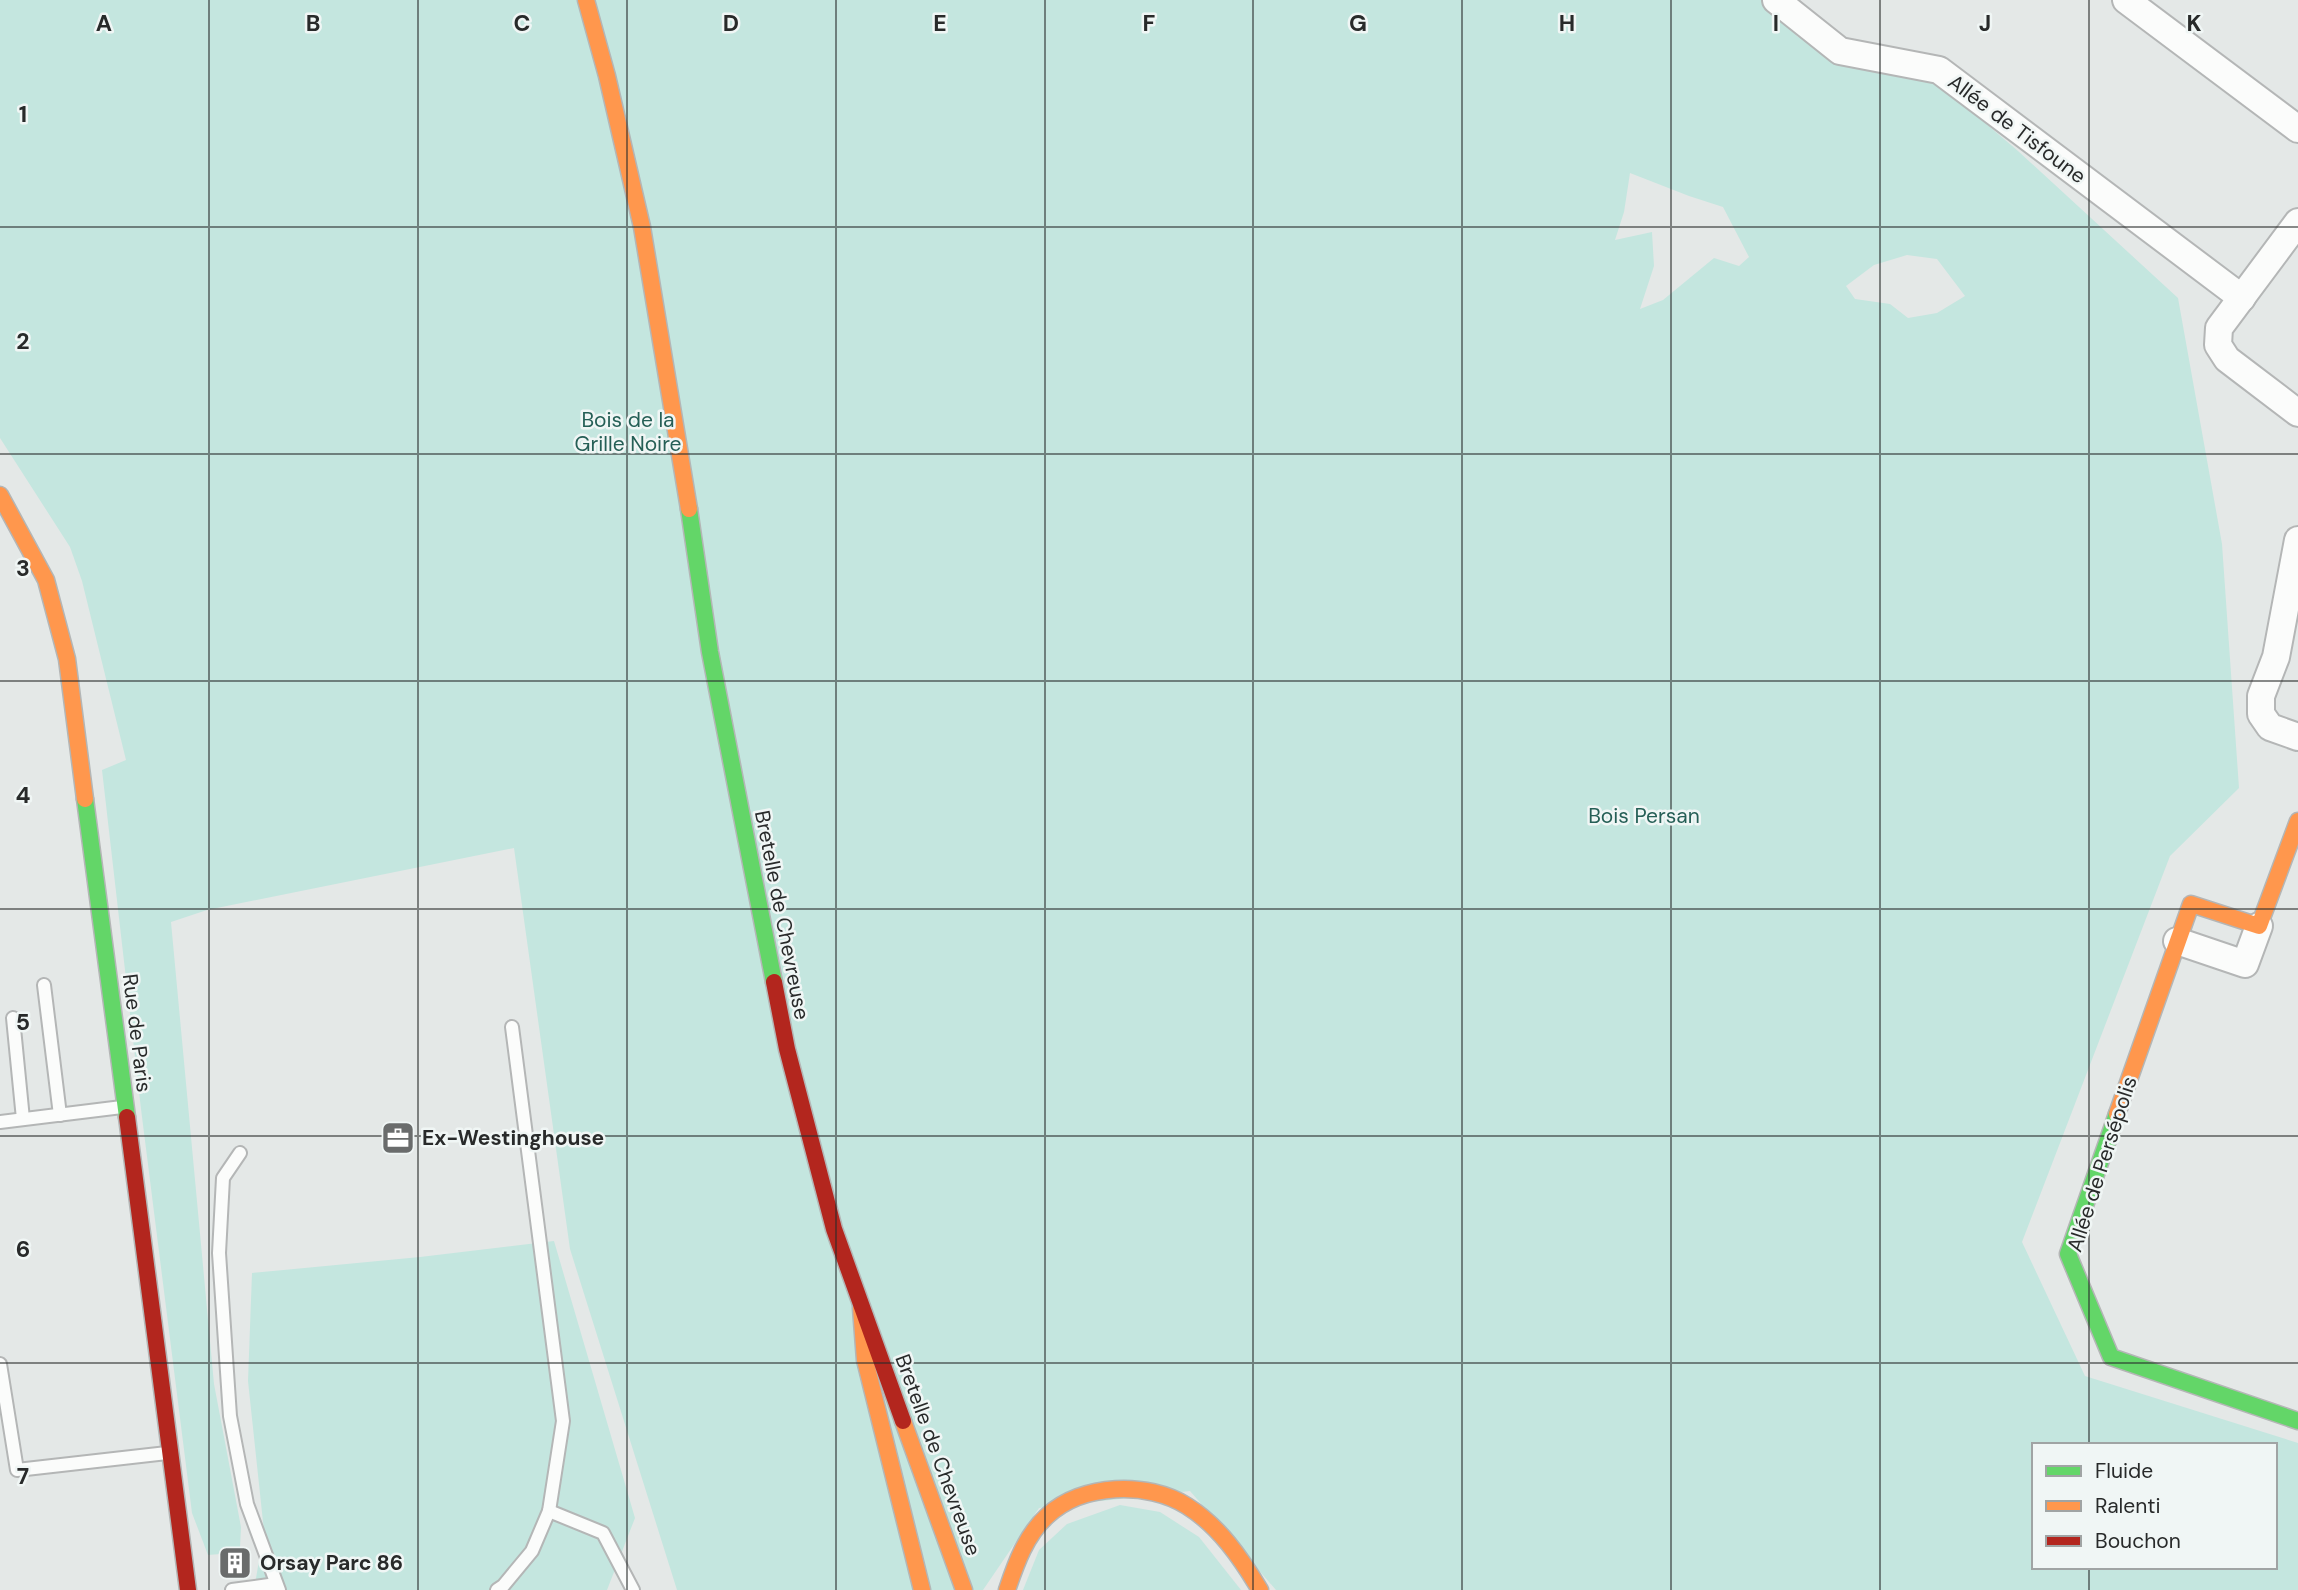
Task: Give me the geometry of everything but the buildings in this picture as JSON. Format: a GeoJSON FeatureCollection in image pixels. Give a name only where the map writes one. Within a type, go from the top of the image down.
{"type":"FeatureCollection","features":[{"type":"Feature","properties":{"kind":"main road","name":"Bretelle de Chevreuse"},"geometry":{"type":"LineString","coordinates":[[586,0],[607,76],[642,227],[710,652],[787,1049],[834,1228],[964,1590]]}},
{"type":"Feature","properties":{"kind":"main road","name":"Rue de Paris"},"geometry":{"type":"LineString","coordinates":[[0,495],[46,580],[66,659],[188,1590]]}},
{"type":"Feature","properties":{"kind":"main road"},"geometry":{"type":"LineString","coordinates":[[2259,926],[2298,821]]}},
{"type":"Feature","properties":{"kind":"main road","name":"Allée de Persépolis"},"geometry":{"type":"LineString","coordinates":[[2259,926],[2191,904],[2068,1254],[2111,1357],[2298,1421]]}},
{"type":"Feature","properties":{"kind":"main road"},"geometry":{"type":"LineString","coordinates":[[861,1307],[865,1360],[922,1590]]}},
{"type":"Feature","properties":{"kind":"main road"},"geometry":{"type":"LineString","coordinates":[[1007,1590],[1018,1557],[1049,1514],[1087,1495],[1124,1487],[1151,1489],[1201,1515],[1250,1572],[1260,1590]]}},
{"type":"Feature","properties":{"kind":"street","name":"Allée de Tisfoune"},"geometry":{"type":"LineString","coordinates":[[1776,0],[1840,51],[1939,71],[2242,298]]}},
{"type":"Feature","properties":{"kind":"street"},"geometry":{"type":"LineString","coordinates":[[2126,0],[2298,128]]}},
{"type":"Feature","properties":{"kind":"street"},"geometry":{"type":"LineString","coordinates":[[2298,222],[2219,328],[2218,345],[2227,359],[2298,413]]}},
{"type":"Feature","properties":{"kind":"street"},"geometry":{"type":"LineString","coordinates":[[2298,540],[2276,657],[2261,696],[2261,714],[2270,727],[2298,737]]}},
{"type":"Feature","properties":{"kind":"street"},"geometry":{"type":"LineString","coordinates":[[2177,942],[2245,964],[2259,926]]}},
{"type":"Feature","properties":{"kind":"lane"},"geometry":{"type":"LineString","coordinates":[[44,985],[60,1115]]}},
{"type":"Feature","properties":{"kind":"lane"},"geometry":{"type":"LineString","coordinates":[[13,1018],[23,1119]]}},
{"type":"Feature","properties":{"kind":"lane"},"geometry":{"type":"LineString","coordinates":[[497,1590],[531,1552],[549,1511],[563,1421],[512,1027]]}},
{"type":"Feature","properties":{"kind":"lane"},"geometry":{"type":"LineString","coordinates":[[0,1122],[125,1106]]}},
{"type":"Feature","properties":{"kind":"lane"},"geometry":{"type":"LineString","coordinates":[[232,1590],[277,1587],[247,1504],[230,1416],[219,1254],[223,1178],[240,1153]]}},
{"type":"Feature","properties":{"kind":"lane"},"geometry":{"type":"LineString","coordinates":[[0,1364],[17,1470],[171,1453]]}},
{"type":"Feature","properties":{"kind":"lane"},"geometry":{"type":"LineString","coordinates":[[549,1511],[603,1532],[633,1590]]}},
{"type":"Feature","properties":{"kind":"green space"},"geometry":{"type":"Polygon","coordinates":[[[0,0],[1762,0],[1798,37],[1917,65],[2018,151],[2178,298],[2222,544],[2239,788],[2170,856],[2022,1242],[2085,1376],[2298,1443],[2298,1590],[1276,1590],[1190,1491],[1039,1508],[983,1590],[677,1590],[570,1249],[514,848],[207,910],[171,922],[214,1384],[241,1527],[240,1548],[233,1553],[208,1555],[192,1513],[102,770],[126,760],[82,581],[70,547],[0,438],[0,0]],[[1630,173],[1624,212],[1615,240],[1652,232],[1654,266],[1640,309],[1663,300],[1714,258],[1739,266],[1749,257],[1723,207],[1630,173]],[[1907,255],[1874,265],[1846,286],[1855,299],[1890,304],[1908,318],[1937,313],[1965,296],[1937,259],[1907,255]]]}},
{"type":"Feature","properties":{"kind":"green space"},"geometry":{"type":"Polygon","coordinates":[[[554,1241],[635,1518],[607,1590],[254,1590],[264,1531],[248,1381],[252,1273],[554,1241]]]}},
{"type":"Feature","properties":{"kind":"green space"},"geometry":{"type":"Polygon","coordinates":[[[1120,1505],[1160,1512],[1199,1537],[1241,1590],[1023,1590],[1039,1550],[1067,1524],[1120,1505]]]}},
{"type":"Feature","properties":{"kind":"traffic: fast"},"geometry":{"type":"LineString","coordinates":[[689,509],[710,652],[774,982]]}},
{"type":"Feature","properties":{"kind":"traffic: fast"},"geometry":{"type":"LineString","coordinates":[[85,799],[127,1117]]}},
{"type":"Feature","properties":{"kind":"traffic: fast"},"geometry":{"type":"LineString","coordinates":[[2117,1114],[2068,1254],[2111,1357],[2298,1421]]}},
{"type":"Feature","properties":{"kind":"traffic: slow"},"geometry":{"type":"LineString","coordinates":[[586,0],[607,76],[642,227],[689,509]]}},
{"type":"Feature","properties":{"kind":"traffic: slow"},"geometry":{"type":"LineString","coordinates":[[0,495],[46,580],[67,659],[85,799]]}},
{"type":"Feature","properties":{"kind":"traffic: slow"},"geometry":{"type":"LineString","coordinates":[[2117,1114],[2191,904],[2259,926],[2298,821]]}},
{"type":"Feature","properties":{"kind":"traffic: slow"},"geometry":{"type":"LineString","coordinates":[[861,1308],[865,1360],[922,1590]]}},
{"type":"Feature","properties":{"kind":"traffic: slow"},"geometry":{"type":"LineString","coordinates":[[903,1421],[964,1590]]}},
{"type":"Feature","properties":{"kind":"traffic: slow"},"geometry":{"type":"LineString","coordinates":[[1007,1590],[1027,1541],[1047,1516],[1078,1497],[1116,1489],[1154,1492],[1199,1514],[1228,1544],[1260,1590]]}},
{"type":"Feature","properties":{"kind":"traffic: jam"},"geometry":{"type":"LineString","coordinates":[[774,982],[787,1049],[834,1229],[903,1421]]}},
{"type":"Feature","properties":{"kind":"traffic: jam"},"geometry":{"type":"LineString","coordinates":[[127,1117],[188,1590]]}},
{"type":"Feature","properties":{"kind":"place","name":"Ex-Westinghouse"},"geometry":{"type":"Point","coordinates":[398,1138]}},
{"type":"Feature","properties":{"kind":"place","name":"Orsay Parc 86"},"geometry":{"type":"Point","coordinates":[235,1563]}},
{"type":"Feature","properties":{"kind":"park label","name":"Bois de la Grille Noire"},"geometry":{"type":"Point","coordinates":[628,432]}},
{"type":"Feature","properties":{"kind":"park label","name":"Bois Persan"},"geometry":{"type":"Point","coordinates":[1644,816]}}]}
